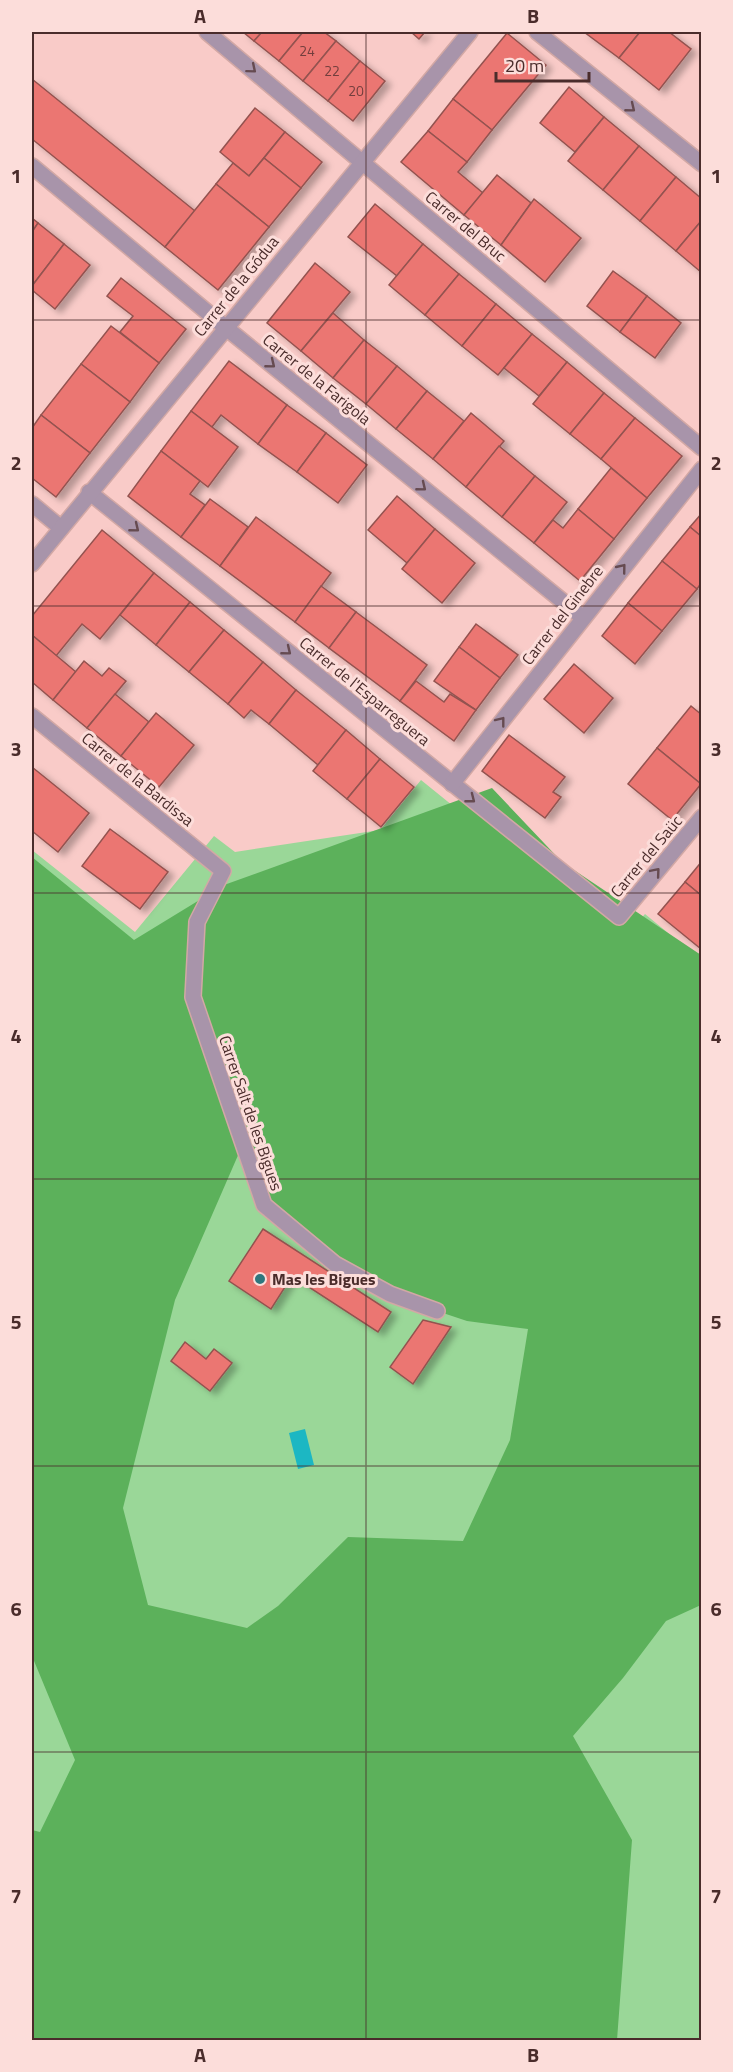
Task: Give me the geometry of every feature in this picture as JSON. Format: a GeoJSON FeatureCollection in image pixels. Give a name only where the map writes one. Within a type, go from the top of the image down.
{"type":"FeatureCollection","features":[{"type":"Feature","properties":{"kind":"street","name":"Carrer del Bruc"},"geometry":{"type":"LineString","coordinates":[[207,32],[702,448]]}},
{"type":"Feature","properties":{"kind":"street","name":"Carrer de la Gódua"},"geometry":{"type":"LineString","coordinates":[[32,564],[361,161],[470,32]]}},
{"type":"Feature","properties":{"kind":"street"},"geometry":{"type":"LineString","coordinates":[[537,32],[702,164]]}},
{"type":"Feature","properties":{"kind":"street","name":"Carrer de la Farigola"},"geometry":{"type":"LineString","coordinates":[[32,166],[225,327],[582,617]]}},
{"type":"Feature","properties":{"kind":"street","name":"Carrer del Ginebre"},"geometry":{"type":"LineString","coordinates":[[452,783],[702,469]]}},
{"type":"Feature","properties":{"kind":"street","name":"Carrer de l'Esparreguera"},"geometry":{"type":"LineString","coordinates":[[89,492],[619,917]]}},
{"type":"Feature","properties":{"kind":"street"},"geometry":{"type":"LineString","coordinates":[[32,504],[61,528]]}},
{"type":"Feature","properties":{"kind":"street","name":"Carrer de la Bardissa"},"geometry":{"type":"LineString","coordinates":[[32,716],[222,871]]}},
{"type":"Feature","properties":{"kind":"street","name":"Carrer del Saüc"},"geometry":{"type":"LineString","coordinates":[[619,917],[702,817]]}},
{"type":"Feature","properties":{"kind":"street","name":"Carrer Salt de les Bigues"},"geometry":{"type":"LineString","coordinates":[[222,871],[197,922],[193,997],[264,1205],[335,1264],[390,1294],[437,1311]]}},
{"type":"Feature","properties":{"kind":"green space"},"geometry":{"type":"Polygon","coordinates":[[[421,780],[621,942],[645,914],[701,960],[701,2040],[32,2040],[32,850],[135,932],[214,836],[235,852],[380,830],[421,780]]]}},
{"type":"Feature","properties":{"kind":"green space"},"geometry":{"type":"Polygon","coordinates":[[[492,788],[562,862],[701,955],[701,1605],[666,1621],[623,1678],[573,1736],[632,1840],[617,2040],[32,2040],[32,1830],[40,1832],[75,1760],[32,1656],[32,857],[134,940],[224,885],[492,788]],[[239,1153],[175,1300],[123,1508],[148,1605],[247,1628],[278,1606],[348,1537],[463,1541],[510,1440],[528,1329],[467,1321],[437,1311],[291,1235],[239,1153]]]}},
{"type":"Feature","properties":{"kind":"water"},"geometry":{"type":"Polygon","coordinates":[[[305,1429],[314,1465],[298,1469],[289,1433],[305,1429]]]}},
{"type":"Feature","properties":{"kind":"building"},"geometry":{"type":"Polygon","coordinates":[[[243,32],[262,32],[254,41],[243,32]]]}},
{"type":"Feature","properties":{"kind":"building"},"geometry":{"type":"Polygon","coordinates":[[[262,32],[303,32],[279,61],[254,41],[262,32]]]}},
{"type":"Feature","properties":{"kind":"building"},"geometry":{"type":"Polygon","coordinates":[[[303,32],[324,32],[336,41],[303,81],[279,61],[303,32]]]}},
{"type":"Feature","properties":{"kind":"building"},"geometry":{"type":"Polygon","coordinates":[[[411,32],[425,32],[419,39],[411,32]]]}},
{"type":"Feature","properties":{"kind":"building"},"geometry":{"type":"Polygon","coordinates":[[[584,32],[640,32],[619,58],[584,32]]]}},
{"type":"Feature","properties":{"kind":"building"},"geometry":{"type":"Polygon","coordinates":[[[640,32],[669,32],[691,49],[659,90],[619,58],[640,32]]]}},
{"type":"Feature","properties":{"kind":"building"},"geometry":{"type":"Polygon","coordinates":[[[507,33],[546,65],[492,130],[453,99],[507,33]]]}},
{"type":"Feature","properties":{"kind":"building"},"geometry":{"type":"Polygon","coordinates":[[[336,41],[360,61],[328,101],[303,81],[336,41]]]}},
{"type":"Feature","properties":{"kind":"building"},"geometry":{"type":"Polygon","coordinates":[[[360,61],[385,81],[353,121],[328,101],[360,61]]]}},
{"type":"Feature","properties":{"kind":"building"},"geometry":{"type":"Polygon","coordinates":[[[32,79],[195,211],[165,247],[32,139],[32,79]]]}},
{"type":"Feature","properties":{"kind":"building"},"geometry":{"type":"Polygon","coordinates":[[[569,87],[604,117],[575,152],[540,123],[569,87]]]}},
{"type":"Feature","properties":{"kind":"building"},"geometry":{"type":"Polygon","coordinates":[[[453,99],[492,130],[467,162],[428,131],[453,99]]]}},
{"type":"Feature","properties":{"kind":"building"},"geometry":{"type":"Polygon","coordinates":[[[255,108],[285,132],[249,176],[220,152],[255,108]]]}},
{"type":"Feature","properties":{"kind":"building"},"geometry":{"type":"Polygon","coordinates":[[[604,117],[639,146],[603,190],[568,161],[604,117]]]}},
{"type":"Feature","properties":{"kind":"building"},"geometry":{"type":"Polygon","coordinates":[[[428,131],[467,162],[458,172],[483,193],[464,215],[401,162],[428,131]]]}},
{"type":"Feature","properties":{"kind":"building"},"geometry":{"type":"Polygon","coordinates":[[[285,132],[322,162],[301,188],[264,158],[285,132]]]}},
{"type":"Feature","properties":{"kind":"building"},"geometry":{"type":"Polygon","coordinates":[[[639,146],[676,177],[640,221],[603,190],[639,146]]]}},
{"type":"Feature","properties":{"kind":"building"},"geometry":{"type":"Polygon","coordinates":[[[264,158],[301,188],[269,227],[216,184],[233,163],[249,176],[264,158]]]}},
{"type":"Feature","properties":{"kind":"building"},"geometry":{"type":"Polygon","coordinates":[[[497,175],[531,203],[501,245],[464,215],[497,175]]]}},
{"type":"Feature","properties":{"kind":"building"},"geometry":{"type":"Polygon","coordinates":[[[676,177],[702,199],[702,220],[676,251],[640,221],[676,177]]]}},
{"type":"Feature","properties":{"kind":"building"},"geometry":{"type":"Polygon","coordinates":[[[216,184],[269,227],[218,290],[165,247],[216,184]]]}},
{"type":"Feature","properties":{"kind":"building"},"geometry":{"type":"Polygon","coordinates":[[[534,199],[581,238],[545,282],[501,245],[534,199]]]}},
{"type":"Feature","properties":{"kind":"building"},"geometry":{"type":"Polygon","coordinates":[[[375,204],[423,244],[397,276],[348,237],[375,204]]]}},
{"type":"Feature","properties":{"kind":"building"},"geometry":{"type":"Polygon","coordinates":[[[32,218],[38,223],[32,232],[32,218]]]}},
{"type":"Feature","properties":{"kind":"building"},"geometry":{"type":"Polygon","coordinates":[[[702,220],[702,273],[676,251],[702,220]]]}},
{"type":"Feature","properties":{"kind":"building"},"geometry":{"type":"Polygon","coordinates":[[[38,223],[64,244],[32,286],[32,232],[38,223]]]}},
{"type":"Feature","properties":{"kind":"building"},"geometry":{"type":"Polygon","coordinates":[[[64,244],[90,265],[55,309],[32,290],[32,286],[64,244]]]}},
{"type":"Feature","properties":{"kind":"building"},"geometry":{"type":"Polygon","coordinates":[[[423,244],[459,274],[425,315],[389,285],[423,244]]]}},
{"type":"Feature","properties":{"kind":"building"},"geometry":{"type":"Polygon","coordinates":[[[315,263],[350,292],[301,351],[267,323],[315,263]]]}},
{"type":"Feature","properties":{"kind":"building"},"geometry":{"type":"Polygon","coordinates":[[[613,271],[647,296],[620,332],[587,306],[613,271]]]}},
{"type":"Feature","properties":{"kind":"building"},"geometry":{"type":"Polygon","coordinates":[[[459,274],[496,304],[462,346],[425,315],[459,274]]]}},
{"type":"Feature","properties":{"kind":"building"},"geometry":{"type":"Polygon","coordinates":[[[121,278],[186,329],[159,363],[120,332],[133,316],[107,296],[121,278]]]}},
{"type":"Feature","properties":{"kind":"building"},"geometry":{"type":"Polygon","coordinates":[[[647,296],[681,323],[655,358],[620,332],[647,296]]]}},
{"type":"Feature","properties":{"kind":"building"},"geometry":{"type":"Polygon","coordinates":[[[496,304],[532,334],[498,375],[462,346],[496,304]]]}},
{"type":"Feature","properties":{"kind":"building"},"geometry":{"type":"Polygon","coordinates":[[[333,313],[364,340],[333,378],[301,351],[333,313]]]}},
{"type":"Feature","properties":{"kind":"building"},"geometry":{"type":"Polygon","coordinates":[[[111,326],[159,363],[130,402],[81,364],[111,326]]]}},
{"type":"Feature","properties":{"kind":"building"},"geometry":{"type":"Polygon","coordinates":[[[532,334],[567,362],[539,396],[504,368],[532,334]]]}},
{"type":"Feature","properties":{"kind":"building"},"geometry":{"type":"Polygon","coordinates":[[[364,340],[397,366],[366,404],[333,378],[364,340]]]}},
{"type":"Feature","properties":{"kind":"building"},"geometry":{"type":"Polygon","coordinates":[[[229,361],[287,405],[258,444],[221,415],[212,427],[191,411],[229,361]]]}},
{"type":"Feature","properties":{"kind":"building"},"geometry":{"type":"Polygon","coordinates":[[[567,362],[604,393],[570,434],[533,404],[567,362]]]}},
{"type":"Feature","properties":{"kind":"building"},"geometry":{"type":"Polygon","coordinates":[[[81,364],[130,402],[90,453],[41,415],[81,364]]]}},
{"type":"Feature","properties":{"kind":"building"},"geometry":{"type":"Polygon","coordinates":[[[397,366],[427,391],[396,429],[366,404],[397,366]]]}},
{"type":"Feature","properties":{"kind":"building"},"geometry":{"type":"Polygon","coordinates":[[[427,391],[464,421],[433,459],[396,429],[427,391]]]}},
{"type":"Feature","properties":{"kind":"building"},"geometry":{"type":"Polygon","coordinates":[[[604,393],[635,418],[601,459],[570,434],[604,393]]]}},
{"type":"Feature","properties":{"kind":"building"},"geometry":{"type":"Polygon","coordinates":[[[287,405],[326,433],[297,472],[258,444],[287,405]]]}},
{"type":"Feature","properties":{"kind":"building"},"geometry":{"type":"Polygon","coordinates":[[[191,411],[238,447],[208,487],[161,451],[191,411]]]}},
{"type":"Feature","properties":{"kind":"building"},"geometry":{"type":"Polygon","coordinates":[[[471,413],[504,441],[466,487],[433,459],[471,413]]]}},
{"type":"Feature","properties":{"kind":"building"},"geometry":{"type":"Polygon","coordinates":[[[41,415],[90,453],[56,497],[32,478],[32,428],[41,415]]]}},
{"type":"Feature","properties":{"kind":"building"},"geometry":{"type":"Polygon","coordinates":[[[635,418],[682,456],[647,498],[601,459],[635,418]]]}},
{"type":"Feature","properties":{"kind":"building"},"geometry":{"type":"Polygon","coordinates":[[[326,433],[367,465],[338,503],[297,472],[326,433]]]}},
{"type":"Feature","properties":{"kind":"building"},"geometry":{"type":"Polygon","coordinates":[[[499,446],[535,476],[502,517],[466,487],[499,446]]]}},
{"type":"Feature","properties":{"kind":"building"},"geometry":{"type":"Polygon","coordinates":[[[161,451],[200,481],[190,494],[205,505],[181,537],[128,496],[161,451]]]}},
{"type":"Feature","properties":{"kind":"building"},"geometry":{"type":"Polygon","coordinates":[[[611,468],[647,498],[614,539],[578,509],[611,468]]]}},
{"type":"Feature","properties":{"kind":"building"},"geometry":{"type":"Polygon","coordinates":[[[535,476],[567,502],[534,543],[502,517],[535,476]]]}},
{"type":"Feature","properties":{"kind":"building"},"geometry":{"type":"Polygon","coordinates":[[[397,496],[435,529],[407,563],[368,530],[397,496]]]}},
{"type":"Feature","properties":{"kind":"building"},"geometry":{"type":"Polygon","coordinates":[[[210,499],[248,527],[220,566],[181,537],[210,499]]]}},
{"type":"Feature","properties":{"kind":"building"},"geometry":{"type":"Polygon","coordinates":[[[578,509],[614,539],[580,581],[534,543],[553,520],[563,528],[578,509]]]}},
{"type":"Feature","properties":{"kind":"building"},"geometry":{"type":"Polygon","coordinates":[[[702,513],[702,537],[690,527],[702,513]]]}},
{"type":"Feature","properties":{"kind":"building"},"geometry":{"type":"Polygon","coordinates":[[[256,517],[331,573],[295,622],[220,566],[256,517]]]}},
{"type":"Feature","properties":{"kind":"building"},"geometry":{"type":"Polygon","coordinates":[[[690,527],[702,537],[702,582],[697,589],[662,561],[690,527]]]}},
{"type":"Feature","properties":{"kind":"building"},"geometry":{"type":"Polygon","coordinates":[[[435,529],[475,563],[442,603],[402,569],[435,529]]]}},
{"type":"Feature","properties":{"kind":"building"},"geometry":{"type":"Polygon","coordinates":[[[102,530],[154,573],[100,639],[82,624],[56,656],[32,635],[32,616],[102,530]]]}},
{"type":"Feature","properties":{"kind":"building"},"geometry":{"type":"Polygon","coordinates":[[[662,561],[697,589],[662,631],[628,603],[662,561]]]}},
{"type":"Feature","properties":{"kind":"building"},"geometry":{"type":"Polygon","coordinates":[[[154,573],[190,602],[156,645],[120,615],[154,573]]]}},
{"type":"Feature","properties":{"kind":"building"},"geometry":{"type":"Polygon","coordinates":[[[321,586],[356,612],[329,648],[295,622],[321,586]]]}},
{"type":"Feature","properties":{"kind":"building"},"geometry":{"type":"Polygon","coordinates":[[[190,602],[224,630],[189,672],[156,645],[190,602]]]}},
{"type":"Feature","properties":{"kind":"building"},"geometry":{"type":"Polygon","coordinates":[[[628,603],[662,631],[635,664],[602,636],[628,603]]]}},
{"type":"Feature","properties":{"kind":"building"},"geometry":{"type":"Polygon","coordinates":[[[356,612],[427,665],[400,701],[329,648],[356,612]]]}},
{"type":"Feature","properties":{"kind":"building"},"geometry":{"type":"Polygon","coordinates":[[[476,624],[518,655],[500,678],[459,647],[476,624]]]}},
{"type":"Feature","properties":{"kind":"building"},"geometry":{"type":"Polygon","coordinates":[[[224,630],[263,662],[228,704],[189,672],[224,630]]]}},
{"type":"Feature","properties":{"kind":"building"},"geometry":{"type":"Polygon","coordinates":[[[32,635],[76,672],[53,700],[32,682],[32,635]]]}},
{"type":"Feature","properties":{"kind":"building"},"geometry":{"type":"Polygon","coordinates":[[[459,647],[500,678],[476,710],[434,681],[459,647]]]}},
{"type":"Feature","properties":{"kind":"building"},"geometry":{"type":"Polygon","coordinates":[[[84,661],[102,676],[109,668],[126,681],[87,728],[53,700],[84,661]]]}},
{"type":"Feature","properties":{"kind":"building"},"geometry":{"type":"Polygon","coordinates":[[[263,662],[296,690],[269,724],[251,710],[244,718],[228,704],[263,662]]]}},
{"type":"Feature","properties":{"kind":"building"},"geometry":{"type":"Polygon","coordinates":[[[574,664],[613,698],[584,733],[544,699],[574,664]]]}},
{"type":"Feature","properties":{"kind":"building"},"geometry":{"type":"Polygon","coordinates":[[[416,681],[444,702],[450,694],[476,710],[454,741],[400,701],[416,681]]]}},
{"type":"Feature","properties":{"kind":"building"},"geometry":{"type":"Polygon","coordinates":[[[296,690],[346,730],[318,765],[269,724],[296,690]]]}},
{"type":"Feature","properties":{"kind":"building"},"geometry":{"type":"Polygon","coordinates":[[[115,694],[149,722],[121,756],[87,728],[115,694]]]}},
{"type":"Feature","properties":{"kind":"building"},"geometry":{"type":"Polygon","coordinates":[[[691,706],[702,715],[701,784],[657,748],[691,706]]]}},
{"type":"Feature","properties":{"kind":"building"},"geometry":{"type":"Polygon","coordinates":[[[156,713],[194,745],[159,787],[121,756],[156,713]]]}},
{"type":"Feature","properties":{"kind":"building"},"geometry":{"type":"Polygon","coordinates":[[[346,730],[380,759],[347,799],[313,771],[346,730]]]}},
{"type":"Feature","properties":{"kind":"building"},"geometry":{"type":"Polygon","coordinates":[[[509,735],[565,777],[553,792],[561,797],[545,818],[482,771],[509,735]]]}},
{"type":"Feature","properties":{"kind":"building"},"geometry":{"type":"Polygon","coordinates":[[[657,748],[701,784],[672,820],[628,784],[657,748]]]}},
{"type":"Feature","properties":{"kind":"building"},"geometry":{"type":"Polygon","coordinates":[[[380,759],[414,787],[381,827],[347,799],[380,759]]]}},
{"type":"Feature","properties":{"kind":"building"},"geometry":{"type":"Polygon","coordinates":[[[32,767],[89,813],[58,852],[32,831],[32,767]]]}},
{"type":"Feature","properties":{"kind":"building"},"geometry":{"type":"Polygon","coordinates":[[[110,829],[168,872],[140,909],[82,866],[110,829]]]}},
{"type":"Feature","properties":{"kind":"building"},"geometry":{"type":"Polygon","coordinates":[[[702,861],[702,896],[685,882],[702,861]]]}},
{"type":"Feature","properties":{"kind":"building"},"geometry":{"type":"Polygon","coordinates":[[[685,882],[702,896],[701,949],[658,914],[685,882]]]}},
{"type":"Feature","properties":{"kind":"building","name":"Mas les Bigues"},"geometry":{"type":"Polygon","coordinates":[[[263,1229],[391,1312],[378,1332],[292,1276],[271,1309],[229,1281],[263,1229]]]}},
{"type":"Feature","properties":{"kind":"building"},"geometry":{"type":"Polygon","coordinates":[[[423,1320],[451,1327],[413,1384],[390,1367],[423,1320]]]}},
{"type":"Feature","properties":{"kind":"building"},"geometry":{"type":"Polygon","coordinates":[[[185,1342],[206,1359],[214,1349],[232,1363],[210,1391],[171,1361],[185,1342]]]}},
{"type":"Feature","properties":{"kind":"place","name":"Mas les Bigues"},"geometry":{"type":"Point","coordinates":[260,1279]}}]}
